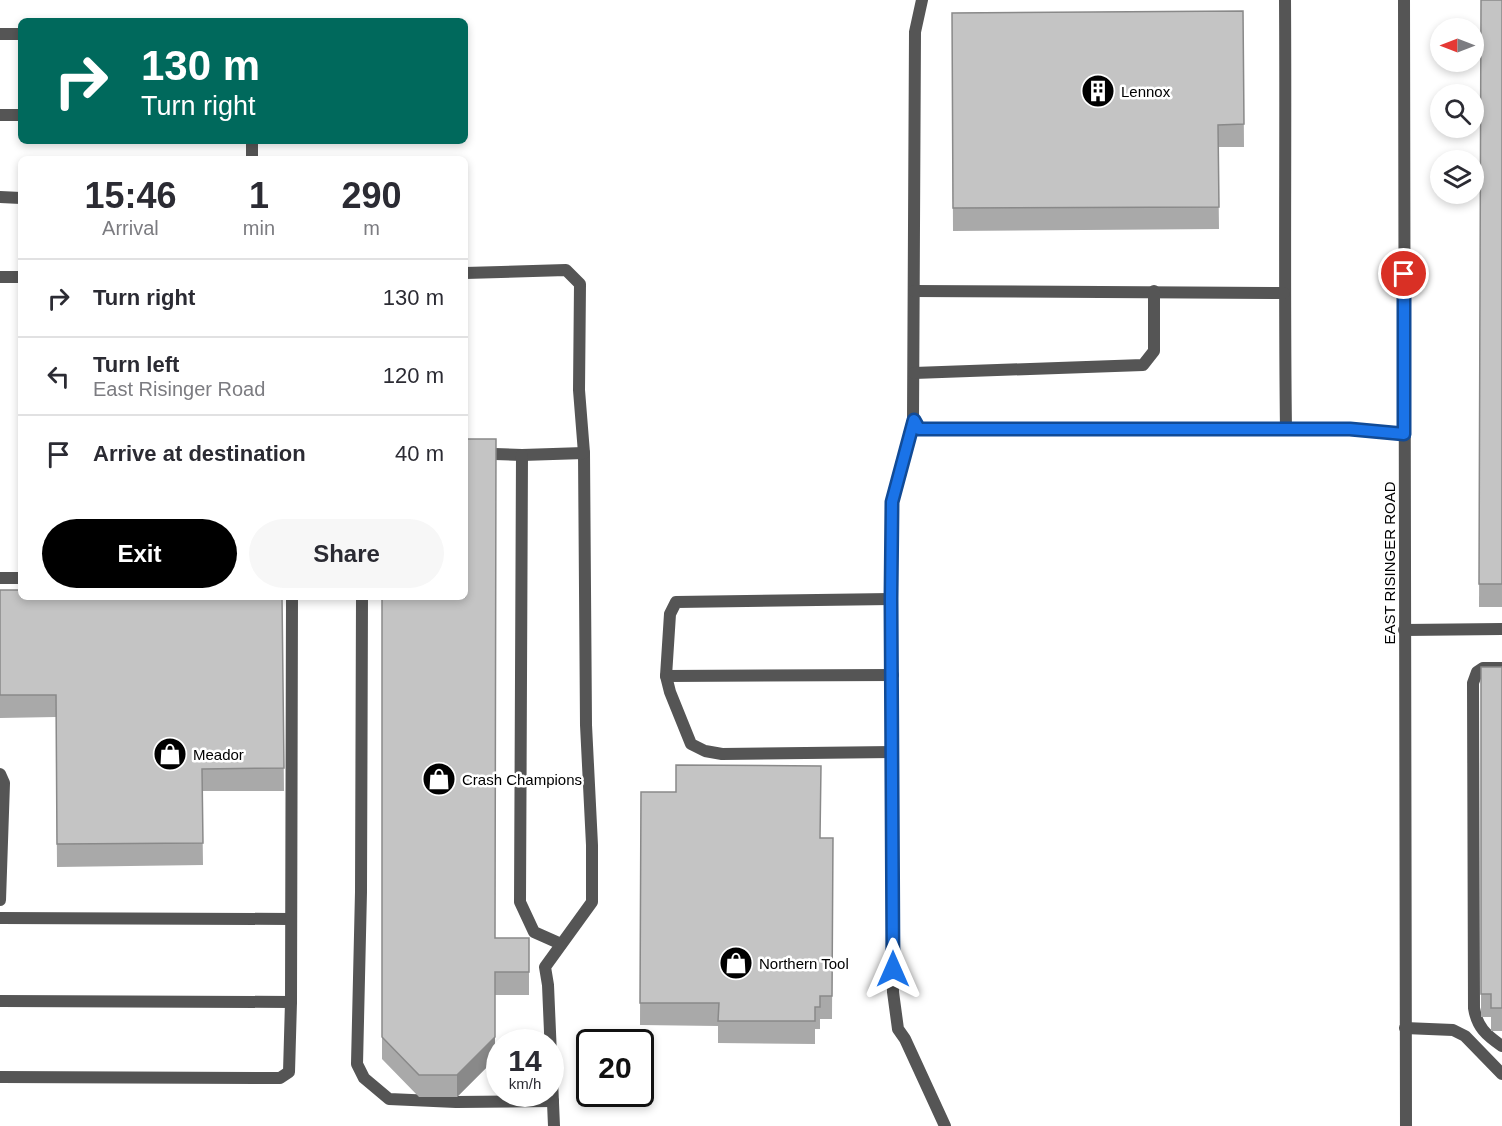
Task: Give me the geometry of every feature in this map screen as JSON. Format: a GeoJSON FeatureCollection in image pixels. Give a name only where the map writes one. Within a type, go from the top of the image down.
{"type":"FeatureCollection","features":[{"type":"Feature","properties":{"kind":"street"},"geometry":{"type":"LineString","coordinates":[[922,0],[915,32],[914,420],[892,502],[893,992],[898,1029],[905,1039],[945,1126]]}},
{"type":"Feature","properties":{"kind":"street"},"geometry":{"type":"LineString","coordinates":[[1285,0],[1286,429]]}},
{"type":"Feature","properties":{"kind":"street","name":"EAST RISINGER ROAD"},"geometry":{"type":"LineString","coordinates":[[1404,0],[1406,1126]]}},
{"type":"Feature","properties":{"kind":"street"},"geometry":{"type":"LineString","coordinates":[[0,34],[18,34]]}},
{"type":"Feature","properties":{"kind":"street"},"geometry":{"type":"LineString","coordinates":[[0,115],[18,115]]}},
{"type":"Feature","properties":{"kind":"street"},"geometry":{"type":"LineString","coordinates":[[0,198],[18,198]]}},
{"type":"Feature","properties":{"kind":"street"},"geometry":{"type":"LineString","coordinates":[[468,273],[566,270],[580,284],[579,390],[584,453],[586,725],[592,845],[592,902],[545,967],[550,1029]]}},
{"type":"Feature","properties":{"kind":"street"},"geometry":{"type":"LineString","coordinates":[[0,277],[18,277]]}},
{"type":"Feature","properties":{"kind":"street"},"geometry":{"type":"LineString","coordinates":[[914,291],[1284,293]]}},
{"type":"Feature","properties":{"kind":"street"},"geometry":{"type":"LineString","coordinates":[[914,373],[1143,365],[1154,351],[1154,291]]}},
{"type":"Feature","properties":{"kind":"street"},"geometry":{"type":"LineString","coordinates":[[914,420],[919,429],[1350,429],[1404,434]]}},
{"type":"Feature","properties":{"kind":"street"},"geometry":{"type":"LineString","coordinates":[[468,453],[522,455],[584,453]]}},
{"type":"Feature","properties":{"kind":"street"},"geometry":{"type":"LineString","coordinates":[[522,455],[520,902],[534,932],[561,944]]}},
{"type":"Feature","properties":{"kind":"street"},"geometry":{"type":"LineString","coordinates":[[0,578],[18,578]]}},
{"type":"Feature","properties":{"kind":"street"},"geometry":{"type":"LineString","coordinates":[[891,599],[676,602],[670,614],[666,676],[691,744],[705,751],[722,754],[893,752]]}},
{"type":"Feature","properties":{"kind":"street"},"geometry":{"type":"LineString","coordinates":[[0,1077],[279,1078],[289,1072],[292,600]]}},
{"type":"Feature","properties":{"kind":"street"},"geometry":{"type":"LineString","coordinates":[[363,600],[357,1064],[364,1078],[389,1099],[486,1102]]}},
{"type":"Feature","properties":{"kind":"street"},"geometry":{"type":"LineString","coordinates":[[1404,630],[1502,629]]}},
{"type":"Feature","properties":{"kind":"street"},"geometry":{"type":"LineString","coordinates":[[1502,668],[1483,668],[1477,672],[1473,683],[1474,1008],[1478,1026],[1502,1046]]}},
{"type":"Feature","properties":{"kind":"street"},"geometry":{"type":"LineString","coordinates":[[666,676],[893,675]]}},
{"type":"Feature","properties":{"kind":"street"},"geometry":{"type":"LineString","coordinates":[[0,774],[4,783],[0,900]]}},
{"type":"Feature","properties":{"kind":"street"},"geometry":{"type":"LineString","coordinates":[[0,918],[291,919]]}},
{"type":"Feature","properties":{"kind":"street"},"geometry":{"type":"LineString","coordinates":[[0,1001],[291,1002]]}},
{"type":"Feature","properties":{"kind":"street"},"geometry":{"type":"LineString","coordinates":[[1405,1028],[1453,1030],[1465,1036],[1502,1074]]}},
{"type":"Feature","properties":{"kind":"street"},"geometry":{"type":"LineString","coordinates":[[553,1107],[554,1126]]}},
{"type":"Feature","properties":{"kind":"building"},"geometry":{"type":"Polygon","coordinates":[[[1481,0],[1502,0],[1502,584],[1479,584],[1480,204],[1484,204],[1484,150],[1480,150],[1481,138],[1484,138],[1484,84],[1481,84],[1481,72],[1484,72],[1484,18],[1481,18],[1481,0]]]}},
{"type":"Feature","properties":{"kind":"building","name":"Lennox"},"geometry":{"type":"Polygon","coordinates":[[[1243,11],[1244,124],[1218,125],[1219,207],[953,208],[952,13],[1243,11]]]}},
{"type":"Feature","properties":{"kind":"building","name":"Crash Champions"},"geometry":{"type":"Polygon","coordinates":[[[468,439],[496,439],[495,938],[529,938],[529,972],[495,972],[495,1029],[486,1029],[486,1046],[457,1075],[419,1075],[382,1037],[382,600],[468,600],[468,439]]]}},
{"type":"Feature","properties":{"kind":"building","name":"Meador"},"geometry":{"type":"Polygon","coordinates":[[[0,590],[18,590],[18,600],[282,600],[284,768],[202,769],[203,843],[57,844],[56,695],[0,695],[0,590]]]}},
{"type":"Feature","properties":{"kind":"building"},"geometry":{"type":"Polygon","coordinates":[[[1481,667],[1502,667],[1502,1008],[1491,1008],[1491,994],[1481,994],[1481,667]]]}},
{"type":"Feature","properties":{"kind":"building","name":"Northern Tool"},"geometry":{"type":"Polygon","coordinates":[[[676,765],[821,766],[820,838],[833,838],[832,996],[820,996],[820,1007],[815,1007],[815,1021],[718,1021],[719,1003],[640,1003],[641,792],[676,792],[676,765]]]}},
{"type":"Feature","properties":{"kind":"place","name":"Lennox"},"geometry":{"type":"Point","coordinates":[1098,91]}},
{"type":"Feature","properties":{"kind":"place","name":"Meador"},"geometry":{"type":"Point","coordinates":[170,754]}},
{"type":"Feature","properties":{"kind":"place","name":"Crash Champions"},"geometry":{"type":"Point","coordinates":[439,779]}},
{"type":"Feature","properties":{"kind":"place","name":"Northern Tool"},"geometry":{"type":"Point","coordinates":[736,963]}},
{"type":"Feature","properties":{"kind":"route"},"geometry":{"type":"LineString","coordinates":[[893,969],[892,502],[914,420],[919,429],[1350,429],[1404,434],[1404,274]]}}]}
